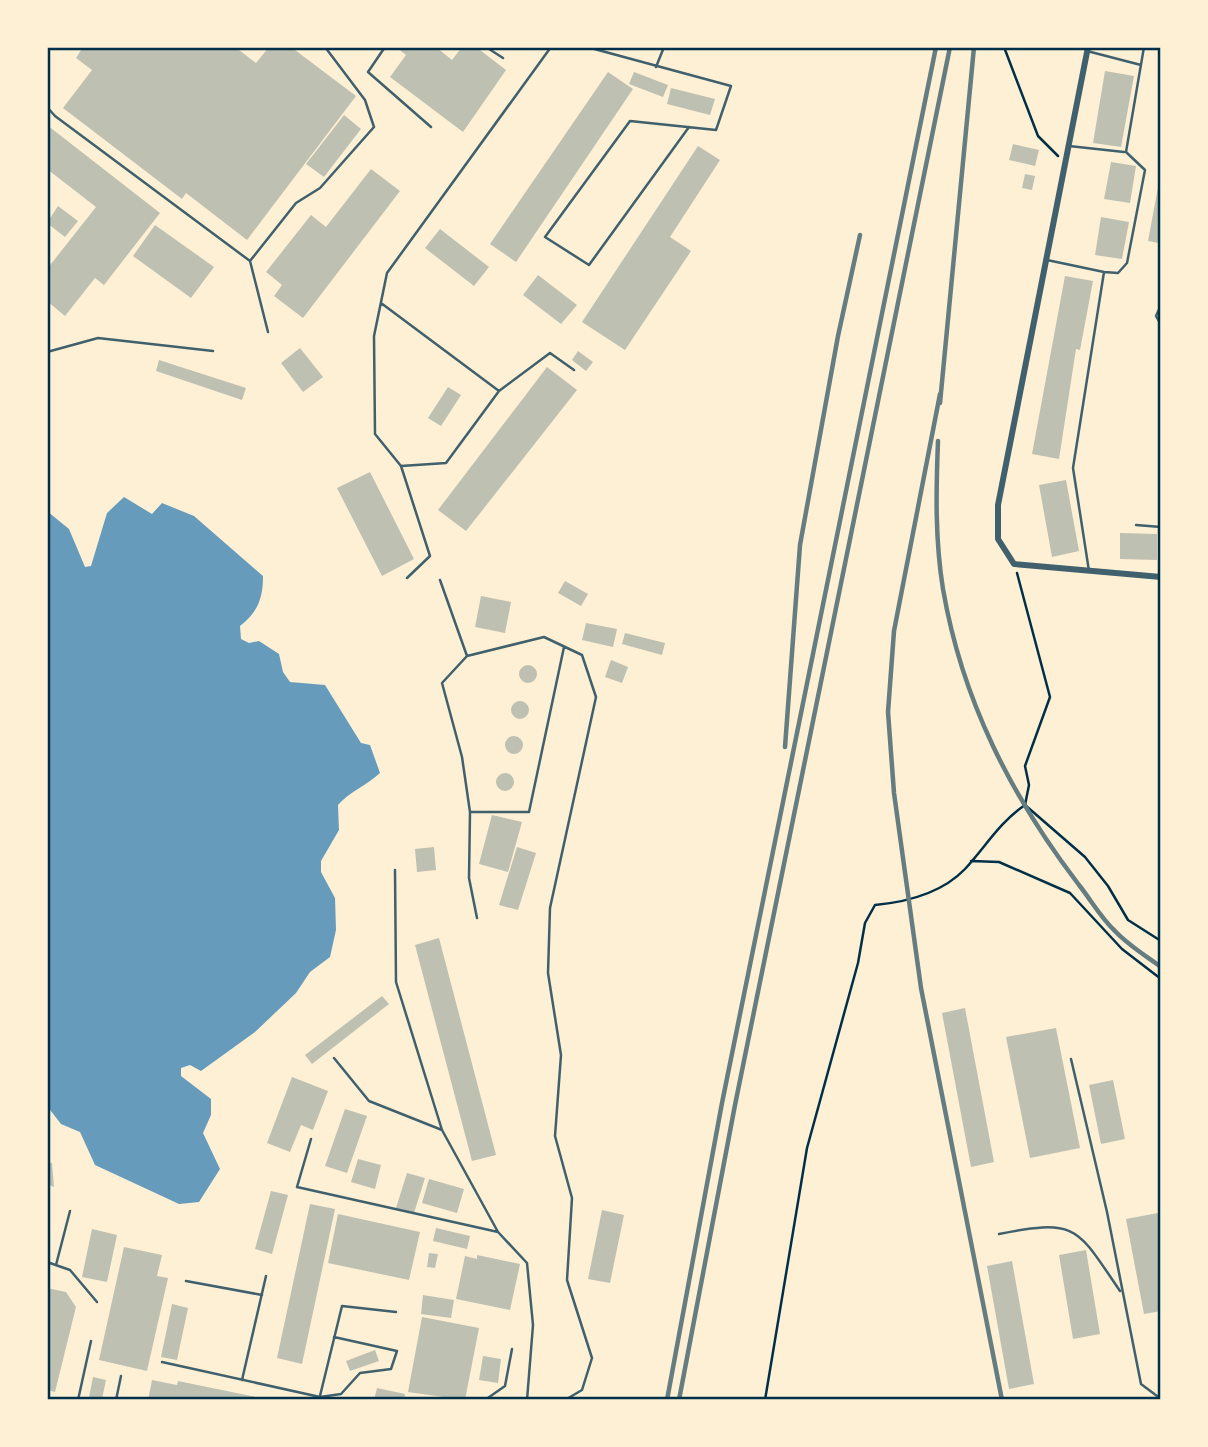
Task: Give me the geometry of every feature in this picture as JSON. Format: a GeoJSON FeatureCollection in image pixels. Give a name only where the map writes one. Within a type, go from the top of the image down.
{"type":"FeatureCollection","features":[{"type":"Feature","properties":{"kind":"street"},"geometry":{"type":"LineString","coordinates":[[1088,49],[998,505],[998,539],[1014,564],[1161,577]]}},
{"type":"Feature","properties":{"kind":"lane"},"geometry":{"type":"LineString","coordinates":[[250,261],[296,203],[320,188],[374,127],[365,100],[325,47]]}},
{"type":"Feature","properties":{"kind":"lane"},"geometry":{"type":"LineString","coordinates":[[385,47],[368,72],[431,127]]}},
{"type":"Feature","properties":{"kind":"lane"},"geometry":{"type":"LineString","coordinates":[[486,47],[503,58]]}},
{"type":"Feature","properties":{"kind":"lane"},"geometry":{"type":"LineString","coordinates":[[407,578],[430,556],[401,466],[376,434],[374,336],[387,273],[551,47]]}},
{"type":"Feature","properties":{"kind":"lane"},"geometry":{"type":"LineString","coordinates":[[587,47],[731,86],[716,130],[689,127],[630,121],[545,237],[589,265],[689,127]]}},
{"type":"Feature","properties":{"kind":"lane"},"geometry":{"type":"LineString","coordinates":[[656,67],[664,47]]}},
{"type":"Feature","properties":{"kind":"lane"},"geometry":{"type":"LineString","coordinates":[[1126,152],[1144,47]]}},
{"type":"Feature","properties":{"kind":"lane"},"geometry":{"type":"LineString","coordinates":[[1088,49],[1141,65]]}},
{"type":"Feature","properties":{"kind":"lane"},"geometry":{"type":"LineString","coordinates":[[47,107],[55,117],[250,261],[268,332]]}},
{"type":"Feature","properties":{"kind":"lane"},"geometry":{"type":"LineString","coordinates":[[1046,260],[1118,273],[1127,262],[1145,170],[1126,152],[1069,146]]}},
{"type":"Feature","properties":{"kind":"lane"},"geometry":{"type":"LineString","coordinates":[[1089,570],[1073,468],[1104,272]]}},
{"type":"Feature","properties":{"kind":"lane"},"geometry":{"type":"LineString","coordinates":[[381,303],[499,391]]}},
{"type":"Feature","properties":{"kind":"lane"},"geometry":{"type":"LineString","coordinates":[[1161,305],[1156,316],[1161,325]]}},
{"type":"Feature","properties":{"kind":"lane"},"geometry":{"type":"LineString","coordinates":[[47,352],[98,338],[213,351]]}},
{"type":"Feature","properties":{"kind":"lane"},"geometry":{"type":"LineString","coordinates":[[401,466],[446,463],[499,391],[550,353],[574,370]]}},
{"type":"Feature","properties":{"kind":"lane"},"geometry":{"type":"LineString","coordinates":[[1136,525],[1161,527]]}},
{"type":"Feature","properties":{"kind":"lane"},"geometry":{"type":"LineString","coordinates":[[440,580],[467,656]]}},
{"type":"Feature","properties":{"kind":"lane"},"geometry":{"type":"LineString","coordinates":[[477,918],[469,878],[470,812],[462,757],[442,682],[467,656],[544,637],[582,655],[596,697],[550,908],[548,973],[561,1055],[555,1136],[572,1198],[567,1280],[592,1358],[582,1391],[565,1400]]}},
{"type":"Feature","properties":{"kind":"lane"},"geometry":{"type":"LineString","coordinates":[[470,812],[529,812],[564,647]]}},
{"type":"Feature","properties":{"kind":"lane"},"geometry":{"type":"LineString","coordinates":[[395,870],[396,982],[442,1130],[498,1232],[527,1263],[533,1325],[527,1400]]}},
{"type":"Feature","properties":{"kind":"lane"},"geometry":{"type":"LineString","coordinates":[[334,1058],[369,1101],[442,1130]]}},
{"type":"Feature","properties":{"kind":"lane"},"geometry":{"type":"LineString","coordinates":[[1071,1059],[1107,1212],[1121,1294],[1141,1384],[1161,1399]]}},
{"type":"Feature","properties":{"kind":"lane"},"geometry":{"type":"LineString","coordinates":[[312,1139],[297,1187],[498,1232]]}},
{"type":"Feature","properties":{"kind":"lane"},"geometry":{"type":"LineString","coordinates":[[56,1265],[70,1211]]}},
{"type":"Feature","properties":{"kind":"lane"},"geometry":{"type":"LineString","coordinates":[[999,1234],[1060,1226],[1084,1238],[1121,1294]]}},
{"type":"Feature","properties":{"kind":"lane"},"geometry":{"type":"LineString","coordinates":[[47,1262],[70,1270],[97,1302]]}},
{"type":"Feature","properties":{"kind":"lane"},"geometry":{"type":"LineString","coordinates":[[242,1380],[266,1276]]}},
{"type":"Feature","properties":{"kind":"lane"},"geometry":{"type":"LineString","coordinates":[[186,1281],[262,1295]]}},
{"type":"Feature","properties":{"kind":"lane"},"geometry":{"type":"LineString","coordinates":[[320,1399],[342,1306],[397,1312]]}},
{"type":"Feature","properties":{"kind":"lane"},"geometry":{"type":"LineString","coordinates":[[162,1362],[320,1399],[341,1394],[360,1373],[391,1368],[397,1351],[334,1337]]}},
{"type":"Feature","properties":{"kind":"lane"},"geometry":{"type":"LineString","coordinates":[[78,1400],[91,1340]]}},
{"type":"Feature","properties":{"kind":"lane"},"geometry":{"type":"LineString","coordinates":[[485,1400],[505,1386],[512,1349]]}},
{"type":"Feature","properties":{"kind":"lane"},"geometry":{"type":"LineString","coordinates":[[116,1400],[121,1376]]}},
{"type":"Feature","properties":{"kind":"path"},"geometry":{"type":"LineString","coordinates":[[1004,47],[1038,136],[1065,163]]}},
{"type":"Feature","properties":{"kind":"path"},"geometry":{"type":"LineString","coordinates":[[765,1400],[807,1148],[858,963],[865,923],[875,905],[907,902],[929,893],[962,872],[1007,818],[1026,805],[1029,785],[1025,766],[1051,698],[1014,564]]}},
{"type":"Feature","properties":{"kind":"path"},"geometry":{"type":"LineString","coordinates":[[1026,805],[1085,857],[1108,886],[1128,920],[1161,941]]}},
{"type":"Feature","properties":{"kind":"path"},"geometry":{"type":"LineString","coordinates":[[971,861],[999,862],[1070,893],[1122,949],[1161,979]]}},
{"type":"Feature","properties":{"kind":"water"},"geometry":{"type":"Polygon","coordinates":[[[124,497],[152,514],[162,503],[194,516],[263,576],[258,604],[240,626],[241,639],[249,643],[259,641],[279,654],[283,672],[290,682],[325,685],[361,743],[370,745],[380,773],[338,805],[339,830],[321,861],[321,872],[335,898],[336,930],[330,957],[310,972],[296,993],[255,1032],[201,1071],[190,1065],[181,1068],[181,1076],[211,1099],[211,1115],[203,1133],[220,1169],[199,1202],[179,1204],[95,1165],[80,1132],[61,1124],[47,1106],[47,511],[69,529],[85,567],[91,566],[107,513],[124,497]]]}},
{"type":"Feature","properties":{"kind":"building"},"geometry":{"type":"Polygon","coordinates":[[[83,47],[235,47],[256,63],[269,47],[291,47],[356,96],[247,240],[186,193],[182,199],[63,108],[92,70],[76,58],[83,47]]]}},
{"type":"Feature","properties":{"kind":"building"},"geometry":{"type":"Polygon","coordinates":[[[396,47],[436,47],[452,60],[462,47],[476,47],[506,70],[463,132],[390,77],[406,55],[396,47]]]}},
{"type":"Feature","properties":{"kind":"building"},"geometry":{"type":"Polygon","coordinates":[[[1105,71],[1134,76],[1121,147],[1093,143],[1105,71]]]}},
{"type":"Feature","properties":{"kind":"building"},"geometry":{"type":"Polygon","coordinates":[[[608,72],[633,89],[516,262],[490,244],[608,72]]]}},
{"type":"Feature","properties":{"kind":"building"},"geometry":{"type":"Polygon","coordinates":[[[634,72],[668,85],[663,97],[629,84],[634,72]]]}},
{"type":"Feature","properties":{"kind":"building"},"geometry":{"type":"Polygon","coordinates":[[[671,88],[715,99],[710,115],[667,104],[671,88]]]}},
{"type":"Feature","properties":{"kind":"building"},"geometry":{"type":"Polygon","coordinates":[[[344,115],[361,129],[324,177],[306,164],[344,115]]]}},
{"type":"Feature","properties":{"kind":"building"},"geometry":{"type":"Polygon","coordinates":[[[47,125],[160,213],[104,285],[95,278],[65,316],[47,301],[47,269],[96,207],[47,169],[47,125]]]}},
{"type":"Feature","properties":{"kind":"building"},"geometry":{"type":"Polygon","coordinates":[[[1013,144],[1039,150],[1035,166],[1009,160],[1013,144]]]}},
{"type":"Feature","properties":{"kind":"building"},"geometry":{"type":"Polygon","coordinates":[[[698,146],[720,160],[670,237],[691,251],[625,350],[582,322],[698,146]]]}},
{"type":"Feature","properties":{"kind":"building"},"geometry":{"type":"Polygon","coordinates":[[[1111,162],[1136,166],[1130,203],[1104,199],[1111,162]]]}},
{"type":"Feature","properties":{"kind":"building"},"geometry":{"type":"Polygon","coordinates":[[[371,169],[400,191],[303,318],[274,296],[282,285],[266,272],[311,215],[326,227],[371,169]]]}},
{"type":"Feature","properties":{"kind":"building"},"geometry":{"type":"Polygon","coordinates":[[[1025,174],[1035,176],[1032,190],[1022,188],[1025,174]]]}},
{"type":"Feature","properties":{"kind":"building"},"geometry":{"type":"Polygon","coordinates":[[[1159,182],[1161,231],[1159,243],[1148,241],[1159,182]]]}},
{"type":"Feature","properties":{"kind":"building"},"geometry":{"type":"Polygon","coordinates":[[[58,206],[78,221],[65,237],[47,223],[58,206]]]}},
{"type":"Feature","properties":{"kind":"building"},"geometry":{"type":"Polygon","coordinates":[[[1101,217],[1129,222],[1122,259],[1095,255],[1101,217]]]}},
{"type":"Feature","properties":{"kind":"building"},"geometry":{"type":"Polygon","coordinates":[[[155,225],[214,267],[191,298],[133,256],[155,225]]]}},
{"type":"Feature","properties":{"kind":"building"},"geometry":{"type":"Polygon","coordinates":[[[440,229],[489,267],[474,286],[425,248],[440,229]]]}},
{"type":"Feature","properties":{"kind":"building"},"geometry":{"type":"Polygon","coordinates":[[[538,275],[577,305],[561,324],[523,295],[538,275]]]}},
{"type":"Feature","properties":{"kind":"building"},"geometry":{"type":"Polygon","coordinates":[[[1065,276],[1093,281],[1080,350],[1076,349],[1059,459],[1032,454],[1065,276]]]}},
{"type":"Feature","properties":{"kind":"building"},"geometry":{"type":"Polygon","coordinates":[[[300,348],[323,377],[303,392],[281,363],[300,348]]]}},
{"type":"Feature","properties":{"kind":"building"},"geometry":{"type":"Polygon","coordinates":[[[578,351],[593,362],[586,371],[572,360],[578,351]]]}},
{"type":"Feature","properties":{"kind":"building"},"geometry":{"type":"Polygon","coordinates":[[[159,360],[246,388],[242,400],[156,371],[159,360]]]}},
{"type":"Feature","properties":{"kind":"building"},"geometry":{"type":"Polygon","coordinates":[[[547,367],[577,390],[466,531],[438,510],[547,367]]]}},
{"type":"Feature","properties":{"kind":"building"},"geometry":{"type":"Polygon","coordinates":[[[448,387],[461,395],[441,426],[428,418],[448,387]]]}},
{"type":"Feature","properties":{"kind":"building"},"geometry":{"type":"Polygon","coordinates":[[[370,472],[414,559],[382,576],[337,488],[370,472]]]}},
{"type":"Feature","properties":{"kind":"building"},"geometry":{"type":"Polygon","coordinates":[[[1066,480],[1079,551],[1052,557],[1039,485],[1066,480]]]}},
{"type":"Feature","properties":{"kind":"building"},"geometry":{"type":"Polygon","coordinates":[[[1120,533],[1157,534],[1157,560],[1120,559],[1120,533]]]}},
{"type":"Feature","properties":{"kind":"building"},"geometry":{"type":"Polygon","coordinates":[[[565,581],[588,594],[581,606],[558,593],[565,581]]]}},
{"type":"Feature","properties":{"kind":"building"},"geometry":{"type":"Polygon","coordinates":[[[481,596],[511,602],[505,633],[475,627],[481,596]]]}},
{"type":"Feature","properties":{"kind":"building"},"geometry":{"type":"Polygon","coordinates":[[[586,623],[617,629],[613,647],[582,640],[586,623]]]}},
{"type":"Feature","properties":{"kind":"building"},"geometry":{"type":"Polygon","coordinates":[[[625,633],[665,643],[662,655],[622,644],[625,633]]]}},
{"type":"Feature","properties":{"kind":"building"},"geometry":{"type":"Polygon","coordinates":[[[611,660],[628,667],[622,683],[605,677],[611,660]]]}},
{"type":"Feature","properties":{"kind":"building"},"geometry":{"type":"Polygon","coordinates":[[[524,665],[532,665],[537,674],[535,681],[524,683],[519,678],[519,670],[524,665]]]}},
{"type":"Feature","properties":{"kind":"building"},"geometry":{"type":"Polygon","coordinates":[[[516,701],[524,701],[529,710],[527,717],[516,719],[511,714],[511,706],[516,701]]]}},
{"type":"Feature","properties":{"kind":"building"},"geometry":{"type":"Polygon","coordinates":[[[510,736],[518,736],[523,745],[521,752],[510,754],[505,749],[505,741],[510,736]]]}},
{"type":"Feature","properties":{"kind":"building"},"geometry":{"type":"Polygon","coordinates":[[[501,773],[509,773],[514,782],[512,789],[501,791],[496,786],[496,778],[501,773]]]}},
{"type":"Feature","properties":{"kind":"building"},"geometry":{"type":"Polygon","coordinates":[[[492,815],[522,822],[508,872],[479,864],[492,815]]]}},
{"type":"Feature","properties":{"kind":"building"},"geometry":{"type":"Polygon","coordinates":[[[434,847],[436,870],[417,872],[415,849],[434,847]]]}},
{"type":"Feature","properties":{"kind":"building"},"geometry":{"type":"Polygon","coordinates":[[[517,847],[536,853],[518,910],[499,905],[517,847]]]}},
{"type":"Feature","properties":{"kind":"building"},"geometry":{"type":"Polygon","coordinates":[[[439,938],[496,1155],[472,1161],[415,945],[439,938]]]}},
{"type":"Feature","properties":{"kind":"building"},"geometry":{"type":"Polygon","coordinates":[[[382,996],[389,1004],[312,1064],[305,1055],[382,996]]]}},
{"type":"Feature","properties":{"kind":"building"},"geometry":{"type":"Polygon","coordinates":[[[965,1008],[994,1162],[971,1167],[942,1013],[965,1008]]]}},
{"type":"Feature","properties":{"kind":"building"},"geometry":{"type":"Polygon","coordinates":[[[1056,1028],[1080,1148],[1030,1158],[1006,1037],[1056,1028]]]}},
{"type":"Feature","properties":{"kind":"building"},"geometry":{"type":"Polygon","coordinates":[[[292,1077],[328,1091],[313,1130],[301,1125],[290,1152],[267,1143],[292,1077]]]}},
{"type":"Feature","properties":{"kind":"building"},"geometry":{"type":"Polygon","coordinates":[[[1113,1080],[1125,1139],[1101,1144],[1089,1085],[1113,1080]]]}},
{"type":"Feature","properties":{"kind":"building"},"geometry":{"type":"Polygon","coordinates":[[[345,1109],[367,1116],[347,1173],[325,1166],[345,1109]]]}},
{"type":"Feature","properties":{"kind":"building"},"geometry":{"type":"Polygon","coordinates":[[[358,1159],[381,1165],[375,1189],[351,1182],[358,1159]]]}},
{"type":"Feature","properties":{"kind":"building"},"geometry":{"type":"Polygon","coordinates":[[[47,1162],[52,1163],[54,1187],[47,1184],[47,1162]]]}},
{"type":"Feature","properties":{"kind":"building"},"geometry":{"type":"Polygon","coordinates":[[[407,1173],[425,1178],[414,1213],[396,1208],[407,1173]]]}},
{"type":"Feature","properties":{"kind":"building"},"geometry":{"type":"Polygon","coordinates":[[[429,1179],[464,1189],[457,1213],[422,1203],[429,1179]]]}},
{"type":"Feature","properties":{"kind":"building"},"geometry":{"type":"Polygon","coordinates":[[[271,1191],[288,1195],[272,1254],[255,1249],[271,1191]]]}},
{"type":"Feature","properties":{"kind":"building"},"geometry":{"type":"Polygon","coordinates":[[[310,1204],[335,1209],[302,1364],[277,1358],[310,1204]]]}},
{"type":"Feature","properties":{"kind":"building"},"geometry":{"type":"Polygon","coordinates":[[[602,1210],[624,1215],[610,1283],[588,1279],[602,1210]]]}},
{"type":"Feature","properties":{"kind":"building"},"geometry":{"type":"Polygon","coordinates":[[[1158,1213],[1161,1311],[1144,1314],[1126,1219],[1158,1213]]]}},
{"type":"Feature","properties":{"kind":"building"},"geometry":{"type":"Polygon","coordinates":[[[338,1214],[420,1232],[409,1280],[328,1263],[338,1214]]]}},
{"type":"Feature","properties":{"kind":"building"},"geometry":{"type":"Polygon","coordinates":[[[436,1228],[470,1236],[467,1249],[433,1241],[436,1228]]]}},
{"type":"Feature","properties":{"kind":"building"},"geometry":{"type":"Polygon","coordinates":[[[92,1229],[117,1235],[107,1282],[82,1277],[92,1229]]]}},
{"type":"Feature","properties":{"kind":"building"},"geometry":{"type":"Polygon","coordinates":[[[124,1247],[162,1255],[157,1276],[168,1278],[147,1371],[99,1360],[124,1247]]]}},
{"type":"Feature","properties":{"kind":"building"},"geometry":{"type":"Polygon","coordinates":[[[1086,1250],[1100,1334],[1073,1339],[1059,1255],[1086,1250]]]}},
{"type":"Feature","properties":{"kind":"building"},"geometry":{"type":"Polygon","coordinates":[[[429,1253],[438,1254],[435,1268],[427,1267],[429,1253]]]}},
{"type":"Feature","properties":{"kind":"building"},"geometry":{"type":"Polygon","coordinates":[[[477,1255],[520,1264],[510,1310],[456,1299],[465,1256],[477,1259],[477,1255]]]}},
{"type":"Feature","properties":{"kind":"building"},"geometry":{"type":"Polygon","coordinates":[[[1012,1261],[1034,1384],[1009,1389],[987,1266],[1012,1261]]]}},
{"type":"Feature","properties":{"kind":"building"},"geometry":{"type":"Polygon","coordinates":[[[47,1288],[66,1292],[76,1307],[55,1392],[47,1390],[47,1288]]]}},
{"type":"Feature","properties":{"kind":"building"},"geometry":{"type":"Polygon","coordinates":[[[423,1295],[454,1300],[451,1318],[421,1314],[423,1295]]]}},
{"type":"Feature","properties":{"kind":"building"},"geometry":{"type":"Polygon","coordinates":[[[172,1304],[188,1308],[177,1360],[161,1357],[172,1304]]]}},
{"type":"Feature","properties":{"kind":"building"},"geometry":{"type":"Polygon","coordinates":[[[422,1317],[479,1328],[465,1400],[408,1392],[422,1317]]]}},
{"type":"Feature","properties":{"kind":"building"},"geometry":{"type":"Polygon","coordinates":[[[375,1350],[379,1361],[350,1371],[346,1361],[375,1350]]]}},
{"type":"Feature","properties":{"kind":"building"},"geometry":{"type":"Polygon","coordinates":[[[483,1356],[501,1359],[498,1383],[479,1380],[483,1356]]]}},
{"type":"Feature","properties":{"kind":"building"},"geometry":{"type":"Polygon","coordinates":[[[93,1377],[106,1380],[102,1399],[89,1397],[93,1377]]]}},
{"type":"Feature","properties":{"kind":"building"},"geometry":{"type":"Polygon","coordinates":[[[152,1380],[177,1385],[178,1381],[270,1400],[148,1400],[152,1380]]]}},
{"type":"Feature","properties":{"kind":"building"},"geometry":{"type":"Polygon","coordinates":[[[377,1388],[405,1394],[404,1400],[374,1400],[377,1388]]]}},
{"type":"Feature","properties":{"kind":"railway"},"geometry":{"type":"LineString","coordinates":[[667,1400],[722,1103],[936,47]]}},
{"type":"Feature","properties":{"kind":"railway"},"geometry":{"type":"LineString","coordinates":[[679,1400],[735,1105],[950,47]]}},
{"type":"Feature","properties":{"kind":"railway"},"geometry":{"type":"LineString","coordinates":[[940,403],[974,47]]}},
{"type":"Feature","properties":{"kind":"railway"},"geometry":{"type":"LineString","coordinates":[[785,747],[800,545],[838,336],[860,235]]}},
{"type":"Feature","properties":{"kind":"railway"},"geometry":{"type":"LineString","coordinates":[[940,394],[894,631],[888,712],[894,793],[921,988],[1002,1400]]}},
{"type":"Feature","properties":{"kind":"railway"},"geometry":{"type":"LineString","coordinates":[[938,441],[937,515],[943,589],[963,670],[976,708],[1011,782],[1054,851],[1110,926],[1131,946],[1161,967]]}}]}
